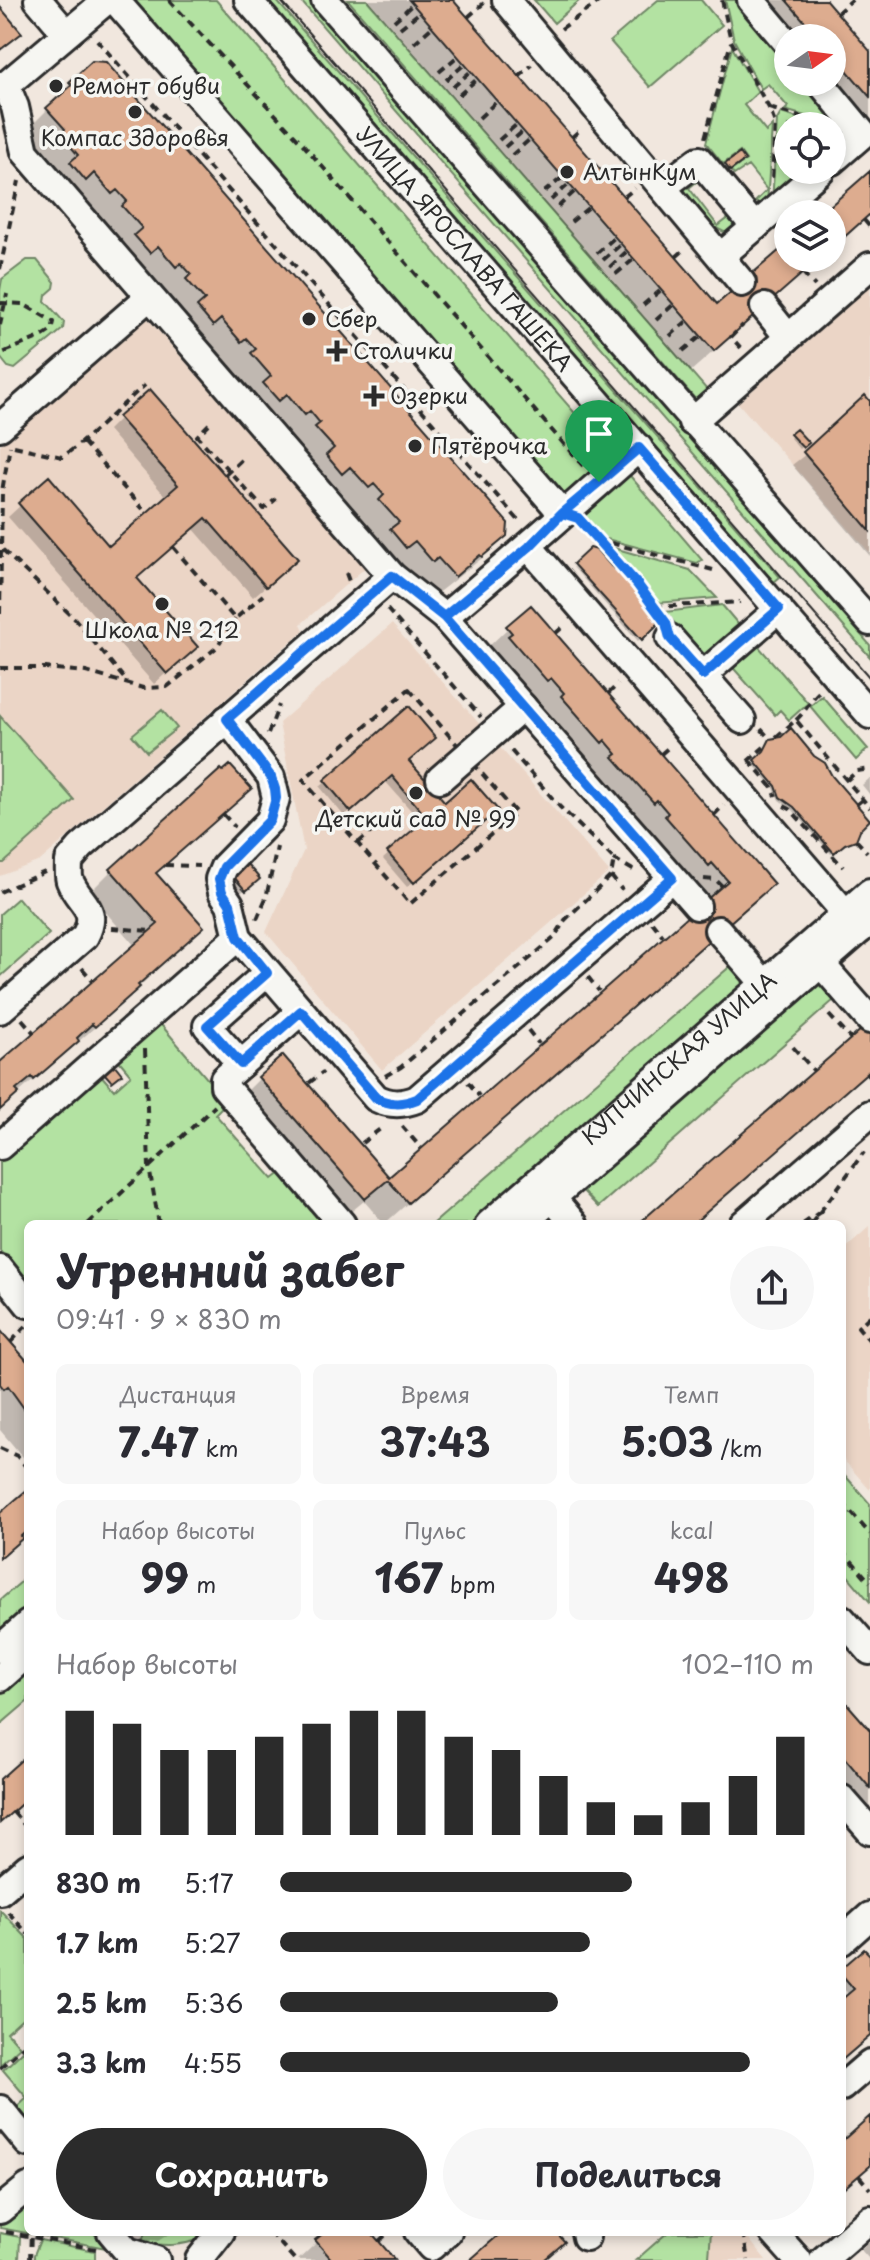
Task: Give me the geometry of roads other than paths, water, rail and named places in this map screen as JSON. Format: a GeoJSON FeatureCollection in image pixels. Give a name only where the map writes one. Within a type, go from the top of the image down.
{"type":"FeatureCollection","features":[{"type":"Feature","properties":{"kind":"street"},"geometry":{"type":"LineString","coordinates":[[38,0],[74,28]]}},
{"type":"Feature","properties":{"kind":"street"},"geometry":{"type":"LineString","coordinates":[[107,0],[3,85],[15,107],[22,142],[382,584],[444,617],[697,906]]}},
{"type":"Feature","properties":{"kind":"street"},"geometry":{"type":"LineString","coordinates":[[115,0],[562,513]]}},
{"type":"Feature","properties":{"kind":"street","name":"УЛИЦА ЯРОСЛАВА ГАШЕКА"},"geometry":{"type":"LineString","coordinates":[[248,0],[870,715]]}},
{"type":"Feature","properties":{"kind":"street"},"geometry":{"type":"LineString","coordinates":[[325,0],[870,622]]}},
{"type":"Feature","properties":{"kind":"street"},"geometry":{"type":"LineString","coordinates":[[506,0],[742,283]]}},
{"type":"Feature","properties":{"kind":"street"},"geometry":{"type":"LineString","coordinates":[[751,0],[774,27]]}},
{"type":"Feature","properties":{"kind":"street"},"geometry":{"type":"LineString","coordinates":[[832,96],[845,112]]}},
{"type":"Feature","properties":{"kind":"street"},"geometry":{"type":"LineString","coordinates":[[846,113],[863,134],[846,149]]}},
{"type":"Feature","properties":{"kind":"street"},"geometry":{"type":"LineString","coordinates":[[22,142],[42,116]]}},
{"type":"Feature","properties":{"kind":"street"},"geometry":{"type":"LineString","coordinates":[[663,187],[699,160],[738,192],[762,221]]}},
{"type":"Feature","properties":{"kind":"street"},"geometry":{"type":"LineString","coordinates":[[721,256],[805,184]]}},
{"type":"Feature","properties":{"kind":"street"},"geometry":{"type":"LineString","coordinates":[[692,422],[870,266]]}},
{"type":"Feature","properties":{"kind":"street"},"geometry":{"type":"LineString","coordinates":[[4,439],[149,297]]}},
{"type":"Feature","properties":{"kind":"street"},"geometry":{"type":"LineString","coordinates":[[764,307],[788,337]]}},
{"type":"Feature","properties":{"kind":"street"},"geometry":{"type":"LineString","coordinates":[[444,617],[532,544],[562,513],[639,448]]}},
{"type":"Feature","properties":{"kind":"street"},"geometry":{"type":"LineString","coordinates":[[532,544],[859,922]]}},
{"type":"Feature","properties":{"kind":"street"},"geometry":{"type":"LineString","coordinates":[[0,1010],[85,936],[90,926],[91,915],[70,881],[69,861],[81,847],[382,584]]}},
{"type":"Feature","properties":{"kind":"street"},"geometry":{"type":"LineString","coordinates":[[703,675],[779,609]]}},
{"type":"Feature","properties":{"kind":"street"},"geometry":{"type":"LineString","coordinates":[[670,638],[742,720]]}},
{"type":"Feature","properties":{"kind":"street"},"geometry":{"type":"LineString","coordinates":[[440,779],[466,756],[500,738],[523,707]]}},
{"type":"Feature","properties":{"kind":"street"},"geometry":{"type":"LineString","coordinates":[[227,719],[271,777],[276,798],[270,820],[224,867],[219,879],[222,892],[267,973],[376,1098],[385,1103],[407,1103],[417,1099],[672,878]]}},
{"type":"Feature","properties":{"kind":"street","name":"КУПЧИНСКАЯ УЛИЦА"},"geometry":{"type":"LineString","coordinates":[[495,1220],[545,1189],[814,956],[859,922],[870,892]]}},
{"type":"Feature","properties":{"kind":"street"},"geometry":{"type":"LineString","coordinates":[[718,930],[772,992]]}},
{"type":"Feature","properties":{"kind":"street"},"geometry":{"type":"LineString","coordinates":[[0,1146],[245,934]]}},
{"type":"Feature","properties":{"kind":"street"},"geometry":{"type":"LineString","coordinates":[[814,956],[870,1020]]}},
{"type":"Feature","properties":{"kind":"street"},"geometry":{"type":"LineString","coordinates":[[241,1064],[207,1026],[267,973]]}},
{"type":"Feature","properties":{"kind":"street"},"geometry":{"type":"LineString","coordinates":[[301,1011],[224,1079],[224,1086],[338,1220]]}},
{"type":"Feature","properties":{"kind":"street"},"geometry":{"type":"LineString","coordinates":[[748,1220],[867,1129]]}},
{"type":"Feature","properties":{"kind":"street"},"geometry":{"type":"LineString","coordinates":[[545,1189],[571,1220]]}},
{"type":"Feature","properties":{"kind":"street","name":"КУПЧИНСКАЯ УЛИЦА"},"geometry":{"type":"LineString","coordinates":[[525,1220],[545,1189]]}},
{"type":"Feature","properties":{"kind":"street"},"geometry":{"type":"LineString","coordinates":[[0,1269],[24,1299]]}},
{"type":"Feature","properties":{"kind":"street"},"geometry":{"type":"LineString","coordinates":[[846,1624],[870,1651]]}},
{"type":"Feature","properties":{"kind":"street"},"geometry":{"type":"LineString","coordinates":[[0,1649],[24,1628]]}},
{"type":"Feature","properties":{"kind":"street"},"geometry":{"type":"LineString","coordinates":[[0,1678],[24,1657]]}},
{"type":"Feature","properties":{"kind":"street"},"geometry":{"type":"LineString","coordinates":[[846,1804],[870,1831]]}},
{"type":"Feature","properties":{"kind":"street"},"geometry":{"type":"LineString","coordinates":[[0,1891],[24,1870]]}},
{"type":"Feature","properties":{"kind":"street"},"geometry":{"type":"LineString","coordinates":[[846,1937],[870,1916]]}},
{"type":"Feature","properties":{"kind":"street"},"geometry":{"type":"LineString","coordinates":[[846,2084],[870,2063]]}},
{"type":"Feature","properties":{"kind":"street"},"geometry":{"type":"LineString","coordinates":[[0,2109],[24,2138]]}},
{"type":"Feature","properties":{"kind":"street"},"geometry":{"type":"LineString","coordinates":[[0,2210],[24,2190]]}},
{"type":"Feature","properties":{"kind":"street"},"geometry":{"type":"LineString","coordinates":[[836,2256],[870,2219]]}},
{"type":"Feature","properties":{"kind":"street"},"geometry":{"type":"LineString","coordinates":[[199,2260],[218,2236]]}},
{"type":"Feature","properties":{"kind":"street"},"geometry":{"type":"LineString","coordinates":[[421,2236],[431,2247],[443,2236]]}},
{"type":"Feature","properties":{"kind":"street"},"geometry":{"type":"LineString","coordinates":[[777,2236],[798,2260]]}},
{"type":"Feature","properties":{"kind":"street"},"geometry":{"type":"LineString","coordinates":[[118,2248],[156,2260]]}},
{"type":"Feature","properties":{"kind":"tram line"},"geometry":{"type":"LineString","coordinates":[[280,0],[870,678]]}},
{"type":"Feature","properties":{"kind":"place","name":"Ремонт обуви"},"geometry":{"type":"Point","coordinates":[56,86]}},
{"type":"Feature","properties":{"kind":"place","name":"Компас Здоровья"},"geometry":{"type":"Point","coordinates":[135,112]}},
{"type":"Feature","properties":{"kind":"place","name":"АлтынКум"},"geometry":{"type":"Point","coordinates":[567,172]}},
{"type":"Feature","properties":{"kind":"place","name":"Сбер"},"geometry":{"type":"Point","coordinates":[309,319]}},
{"type":"Feature","properties":{"kind":"place","name":"Столички"},"geometry":{"type":"Point","coordinates":[337,351]}},
{"type":"Feature","properties":{"kind":"place","name":"Озерки"},"geometry":{"type":"Point","coordinates":[374,396]}},
{"type":"Feature","properties":{"kind":"place","name":"Пятёрочка"},"geometry":{"type":"Point","coordinates":[415,446]}},
{"type":"Feature","properties":{"kind":"place","name":"Школа № 212"},"geometry":{"type":"Point","coordinates":[162,604]}},
{"type":"Feature","properties":{"kind":"place","name":"Детский сад № 99"},"geometry":{"type":"Point","coordinates":[416,793]}}]}
